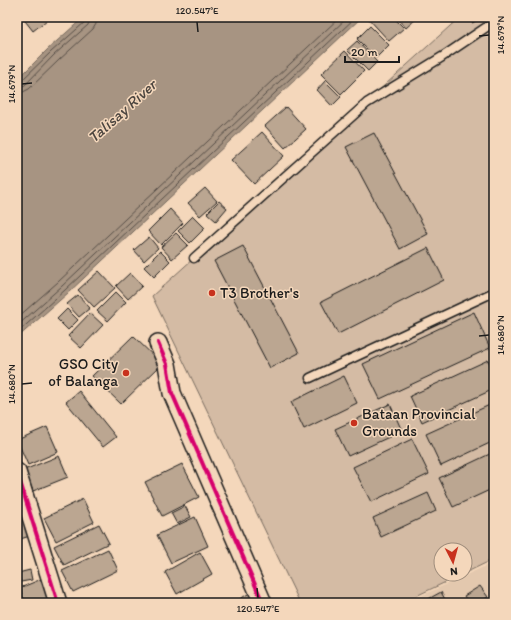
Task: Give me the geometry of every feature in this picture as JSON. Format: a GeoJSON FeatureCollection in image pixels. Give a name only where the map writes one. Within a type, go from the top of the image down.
{"type":"FeatureCollection","features":[{"type":"Feature","properties":{"kind":"street"},"geometry":{"type":"LineString","coordinates":[[158,343],[166,364],[172,393],[263,603]]}},
{"type":"Feature","properties":{"kind":"street"},"geometry":{"type":"LineString","coordinates":[[17,472],[58,603]]}},
{"type":"Feature","properties":{"kind":"lane"},"geometry":{"type":"LineString","coordinates":[[194,258],[367,103],[442,57],[494,22]]}},
{"type":"Feature","properties":{"kind":"lane"},"geometry":{"type":"LineString","coordinates":[[310,378],[494,292]]}},
{"type":"Feature","properties":{"kind":"shaded area","name":"Bataan Provincial Grounds"},"geometry":{"type":"Polygon","coordinates":[[[460,17],[494,17],[494,559],[473,569],[473,542],[433,542],[433,582],[446,582],[401,603],[300,603],[152,296],[460,17]]]}},
{"type":"Feature","properties":{"kind":"shaded area"},"geometry":{"type":"Polygon","coordinates":[[[494,562],[494,603],[406,603],[451,582],[473,582],[473,572],[494,562]]]}},
{"type":"Feature","properties":{"kind":"water","name":"Talisay River"},"geometry":{"type":"Polygon","coordinates":[[[84,17],[362,17],[68,293],[17,338],[17,80],[48,49],[84,17]]]}},
{"type":"Feature","properties":{"kind":"building"},"geometry":{"type":"Polygon","coordinates":[[[22,17],[44,17],[47,20],[33,31],[22,17]]]}},
{"type":"Feature","properties":{"kind":"building"},"geometry":{"type":"Polygon","coordinates":[[[367,17],[393,17],[404,28],[389,41],[367,17]]]}},
{"type":"Feature","properties":{"kind":"building"},"geometry":{"type":"Polygon","coordinates":[[[396,17],[418,17],[406,28],[396,17]]]}},
{"type":"Feature","properties":{"kind":"building"},"geometry":{"type":"Polygon","coordinates":[[[469,17],[484,17],[472,23],[469,17]]]}},
{"type":"Feature","properties":{"kind":"building"},"geometry":{"type":"Polygon","coordinates":[[[370,26],[389,45],[376,58],[357,39],[370,26]]]}},
{"type":"Feature","properties":{"kind":"building"},"geometry":{"type":"Polygon","coordinates":[[[357,41],[377,62],[368,71],[347,50],[357,41]]]}},
{"type":"Feature","properties":{"kind":"building"},"geometry":{"type":"Polygon","coordinates":[[[345,51],[364,71],[341,94],[321,74],[345,51]]]}},
{"type":"Feature","properties":{"kind":"building"},"geometry":{"type":"Polygon","coordinates":[[[325,81],[341,97],[332,106],[317,90],[325,81]]]}},
{"type":"Feature","properties":{"kind":"building"},"geometry":{"type":"Polygon","coordinates":[[[286,107],[306,129],[285,148],[265,126],[286,107]]]}},
{"type":"Feature","properties":{"kind":"building"},"geometry":{"type":"Polygon","coordinates":[[[262,132],[284,156],[254,184],[231,160],[262,132]]]}},
{"type":"Feature","properties":{"kind":"building"},"geometry":{"type":"Polygon","coordinates":[[[374,133],[428,234],[400,249],[346,147],[374,133]]]}},
{"type":"Feature","properties":{"kind":"building"},"geometry":{"type":"Polygon","coordinates":[[[205,188],[217,201],[200,216],[188,203],[205,188]]]}},
{"type":"Feature","properties":{"kind":"building"},"geometry":{"type":"Polygon","coordinates":[[[219,201],[227,208],[216,221],[207,213],[219,201]]]}},
{"type":"Feature","properties":{"kind":"building"},"geometry":{"type":"Polygon","coordinates":[[[170,209],[183,223],[161,245],[148,231],[170,209]]]}},
{"type":"Feature","properties":{"kind":"building"},"geometry":{"type":"Polygon","coordinates":[[[193,216],[205,228],[190,243],[178,231],[193,216]]]}},
{"type":"Feature","properties":{"kind":"building"},"geometry":{"type":"Polygon","coordinates":[[[176,233],[188,245],[172,259],[161,247],[176,233]]]}},
{"type":"Feature","properties":{"kind":"building"},"geometry":{"type":"Polygon","coordinates":[[[149,237],[158,248],[144,261],[134,250],[149,237]]]}},
{"type":"Feature","properties":{"kind":"building"},"geometry":{"type":"Polygon","coordinates":[[[243,246],[299,353],[270,368],[214,261],[243,246]]]}},
{"type":"Feature","properties":{"kind":"building"},"geometry":{"type":"Polygon","coordinates":[[[428,248],[444,280],[338,334],[321,302],[428,248]]]}},
{"type":"Feature","properties":{"kind":"building"},"geometry":{"type":"Polygon","coordinates":[[[160,251],[170,261],[154,277],[144,267],[160,251]]]}},
{"type":"Feature","properties":{"kind":"building"},"geometry":{"type":"Polygon","coordinates":[[[99,271],[115,288],[94,307],[78,290],[99,271]]]}},
{"type":"Feature","properties":{"kind":"building"},"geometry":{"type":"Polygon","coordinates":[[[130,273],[142,286],[128,299],[116,286],[130,273]]]}},
{"type":"Feature","properties":{"kind":"building"},"geometry":{"type":"Polygon","coordinates":[[[116,292],[126,302],[108,321],[97,311],[116,292]]]}},
{"type":"Feature","properties":{"kind":"building"},"geometry":{"type":"Polygon","coordinates":[[[78,295],[90,308],[79,317],[67,304],[78,295]]]}},
{"type":"Feature","properties":{"kind":"building"},"geometry":{"type":"Polygon","coordinates":[[[67,309],[78,320],[68,330],[57,319],[67,309]]]}},
{"type":"Feature","properties":{"kind":"building"},"geometry":{"type":"Polygon","coordinates":[[[474,312],[490,348],[380,399],[363,364],[474,312]]]}},
{"type":"Feature","properties":{"kind":"building"},"geometry":{"type":"Polygon","coordinates":[[[90,313],[103,325],[81,348],[68,336],[90,313]]]}},
{"type":"Feature","properties":{"kind":"building"},"geometry":{"type":"Polygon","coordinates":[[[133,336],[162,364],[121,404],[92,376],[133,336]]]}},
{"type":"Feature","properties":{"kind":"building"},"geometry":{"type":"Polygon","coordinates":[[[488,360],[494,372],[494,389],[422,422],[410,396],[488,360]]]}},
{"type":"Feature","properties":{"kind":"building"},"geometry":{"type":"Polygon","coordinates":[[[344,376],[357,403],[304,429],[291,402],[344,376]]]}},
{"type":"Feature","properties":{"kind":"building"},"geometry":{"type":"Polygon","coordinates":[[[79,391],[116,437],[103,447],[66,402],[79,391]]]}},
{"type":"Feature","properties":{"kind":"building"},"geometry":{"type":"Polygon","coordinates":[[[494,403],[494,441],[441,466],[426,434],[494,403]]]}},
{"type":"Feature","properties":{"kind":"building"},"geometry":{"type":"Polygon","coordinates":[[[390,404],[402,431],[348,456],[335,429],[390,404]]]}},
{"type":"Feature","properties":{"kind":"building"},"geometry":{"type":"Polygon","coordinates":[[[47,427],[58,452],[28,465],[17,440],[47,427]]]}},
{"type":"Feature","properties":{"kind":"building"},"geometry":{"type":"Polygon","coordinates":[[[412,439],[429,474],[371,502],[353,467],[412,439]]]}},
{"type":"Feature","properties":{"kind":"building"},"geometry":{"type":"Polygon","coordinates":[[[494,452],[494,488],[453,507],[439,478],[494,452]]]}},
{"type":"Feature","properties":{"kind":"building"},"geometry":{"type":"Polygon","coordinates":[[[59,456],[68,477],[33,491],[24,470],[59,456]]]}},
{"type":"Feature","properties":{"kind":"building"},"geometry":{"type":"Polygon","coordinates":[[[182,464],[199,497],[162,516],[145,482],[182,464]]]}},
{"type":"Feature","properties":{"kind":"building"},"geometry":{"type":"Polygon","coordinates":[[[428,493],[436,511],[381,537],[373,518],[428,493]]]}},
{"type":"Feature","properties":{"kind":"building"},"geometry":{"type":"Polygon","coordinates":[[[83,499],[94,522],[56,541],[44,518],[83,499]]]}},
{"type":"Feature","properties":{"kind":"building"},"geometry":{"type":"Polygon","coordinates":[[[185,506],[191,517],[177,524],[171,513],[185,506]]]}},
{"type":"Feature","properties":{"kind":"building"},"geometry":{"type":"Polygon","coordinates":[[[195,517],[208,546],[171,563],[157,535],[195,517]]]}},
{"type":"Feature","properties":{"kind":"building"},"geometry":{"type":"Polygon","coordinates":[[[24,519],[30,536],[17,540],[17,522],[24,519]]]}},
{"type":"Feature","properties":{"kind":"building"},"geometry":{"type":"Polygon","coordinates":[[[99,524],[109,543],[64,565],[54,546],[99,524]]]}},
{"type":"Feature","properties":{"kind":"building"},"geometry":{"type":"Polygon","coordinates":[[[108,549],[118,570],[73,592],[62,571],[108,549]]]}},
{"type":"Feature","properties":{"kind":"building"},"geometry":{"type":"Polygon","coordinates":[[[200,552],[212,574],[177,594],[165,572],[200,552]]]}},
{"type":"Feature","properties":{"kind":"building"},"geometry":{"type":"Polygon","coordinates":[[[30,570],[32,580],[21,582],[18,573],[30,570]]]}},
{"type":"Feature","properties":{"kind":"building"},"geometry":{"type":"Polygon","coordinates":[[[44,578],[53,603],[25,603],[20,588],[44,578]]]}},
{"type":"Feature","properties":{"kind":"building"},"geometry":{"type":"Polygon","coordinates":[[[17,584],[22,603],[17,603],[17,584]]]}},
{"type":"Feature","properties":{"kind":"building"},"geometry":{"type":"Polygon","coordinates":[[[480,586],[488,597],[479,603],[468,603],[464,596],[480,586]]]}},
{"type":"Feature","properties":{"kind":"building"},"geometry":{"type":"Polygon","coordinates":[[[251,592],[258,603],[238,603],[237,601],[251,592]]]}},
{"type":"Feature","properties":{"kind":"building"},"geometry":{"type":"Polygon","coordinates":[[[441,592],[447,603],[423,603],[423,602],[441,592]]]}},
{"type":"Feature","properties":{"kind":"cycle path"},"geometry":{"type":"LineString","coordinates":[[158,343],[167,364],[172,393],[263,603]]}},
{"type":"Feature","properties":{"kind":"cycle path"},"geometry":{"type":"LineString","coordinates":[[17,472],[58,603]]}},
{"type":"Feature","properties":{"kind":"place","name":"T3 Brother's"},"geometry":{"type":"Point","coordinates":[212,293]}},
{"type":"Feature","properties":{"kind":"place","name":"GSO City of Balanga"},"geometry":{"type":"Point","coordinates":[126,373]}},
{"type":"Feature","properties":{"kind":"place","name":"Bataan Provincial Grounds"},"geometry":{"type":"Point","coordinates":[354,423]}}]}
